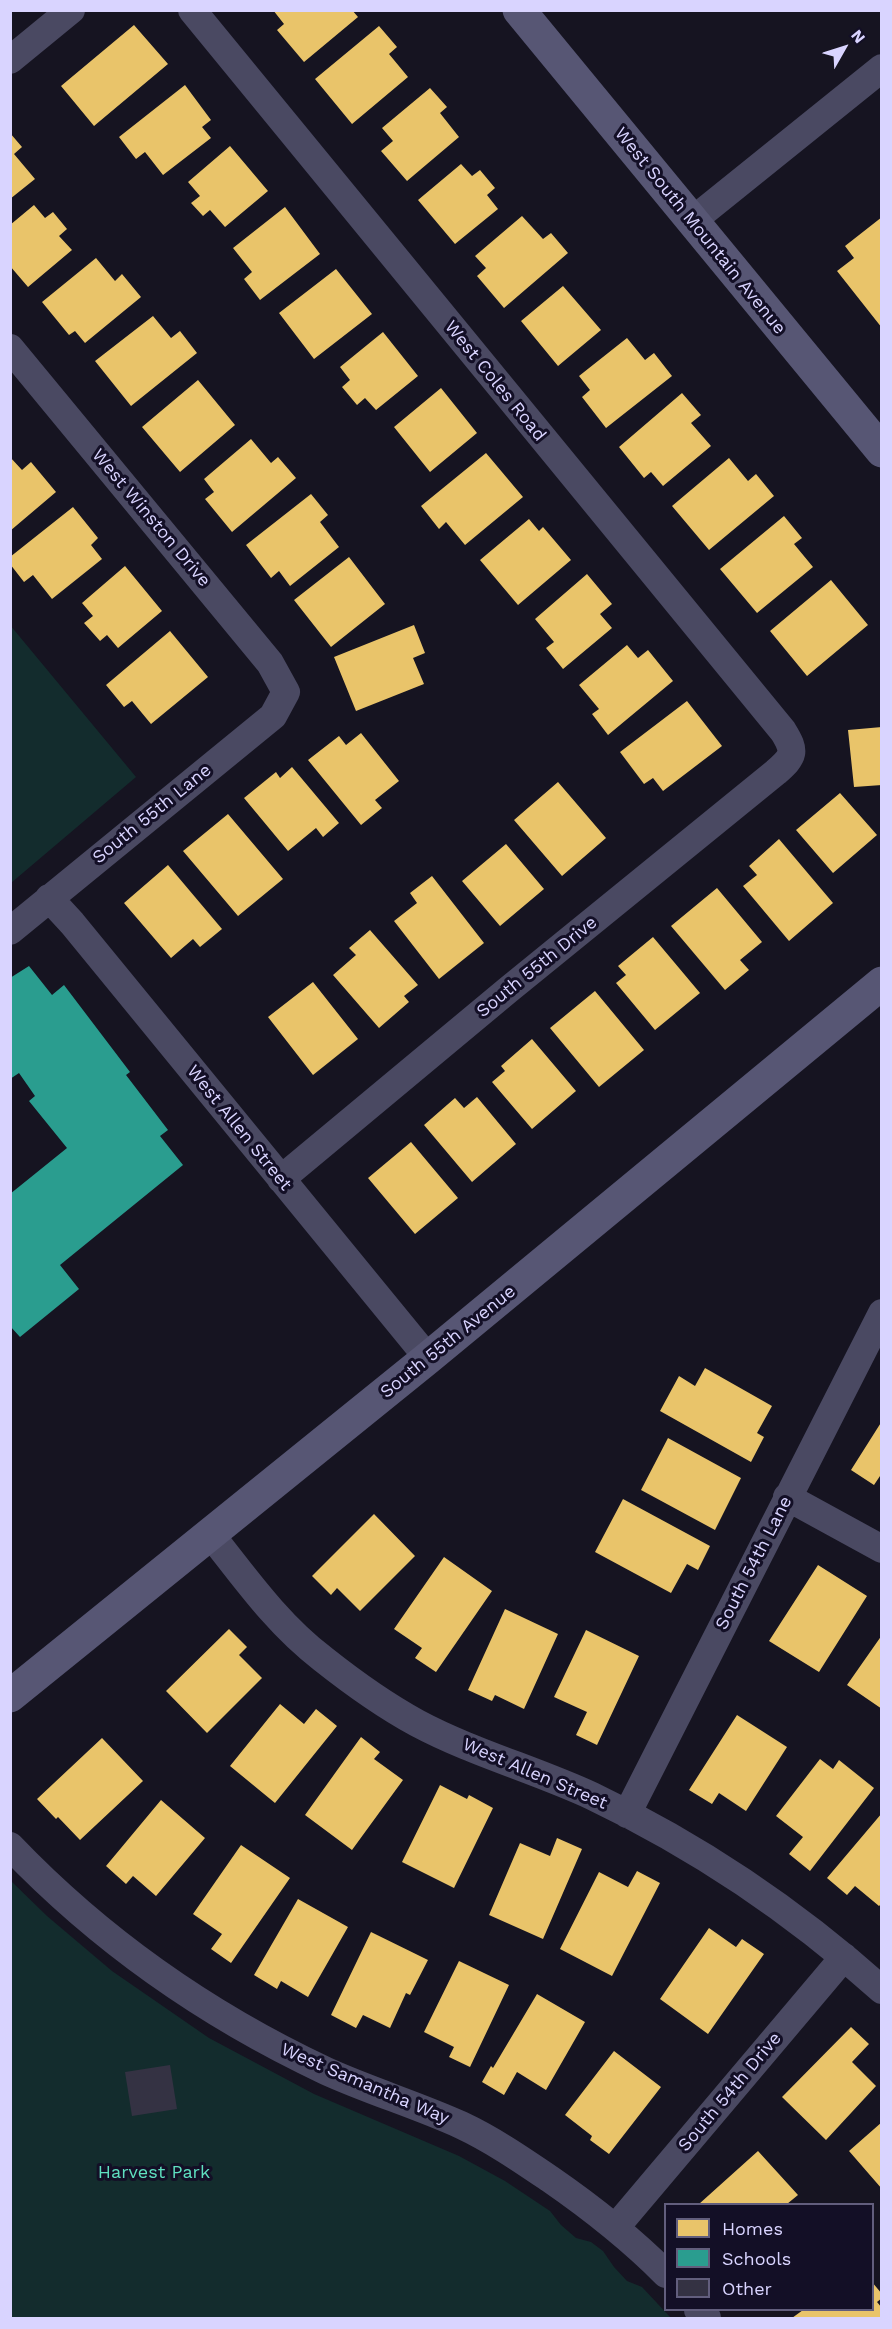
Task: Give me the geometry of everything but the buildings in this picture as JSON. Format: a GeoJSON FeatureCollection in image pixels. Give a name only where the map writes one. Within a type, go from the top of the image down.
{"type":"FeatureCollection","features":[{"type":"Feature","properties":{"kind":"street"},"geometry":{"type":"LineString","coordinates":[[10,60],[71,10]]}},
{"type":"Feature","properties":{"kind":"street","name":"West Coles Road"},"geometry":{"type":"LineString","coordinates":[[192,10],[783,731],[792,746],[792,754]]}},
{"type":"Feature","properties":{"kind":"street","name":"West South Mountain Avenue"},"geometry":{"type":"LineString","coordinates":[[519,10],[882,451]]}},
{"type":"Feature","properties":{"kind":"street"},"geometry":{"type":"LineString","coordinates":[[692,221],[882,68]]}},
{"type":"Feature","properties":{"kind":"street","name":"West Winston Drive"},"geometry":{"type":"LineString","coordinates":[[10,348],[270,663],[286,692]]}},
{"type":"Feature","properties":{"kind":"street","name":"South 55th Lane"},"geometry":{"type":"LineString","coordinates":[[10,931],[273,716],[286,692]]}},
{"type":"Feature","properties":{"kind":"street","name":"South 55th Drive"},"geometry":{"type":"LineString","coordinates":[[281,1179],[508,990],[776,772],[792,754]]}},
{"type":"Feature","properties":{"kind":"street","name":"West Allen Street"},"geometry":{"type":"LineString","coordinates":[[49,898],[72,923],[428,1358]]}},
{"type":"Feature","properties":{"kind":"street","name":"South 55th Avenue"},"geometry":{"type":"LineString","coordinates":[[10,1696],[428,1358],[882,982]]}},
{"type":"Feature","properties":{"kind":"street","name":"South 54th Lane"},"geometry":{"type":"LineString","coordinates":[[627,1814],[882,1313]]}},
{"type":"Feature","properties":{"kind":"street"},"geometry":{"type":"LineString","coordinates":[[787,1497],[882,1550]]}},
{"type":"Feature","properties":{"kind":"street","name":"West Allen Street"},"geometry":{"type":"LineString","coordinates":[[211,1535],[252,1588],[284,1623],[321,1658],[362,1688],[417,1723],[590,1795],[718,1866],[844,1957],[882,1990]]}},
{"type":"Feature","properties":{"kind":"street","name":"West Samantha Way"},"geometry":{"type":"LineString","coordinates":[[10,1846],[88,1921],[185,1992],[253,2033],[328,2072],[463,2126],[518,2157],[616,2228],[664,2272]]}},
{"type":"Feature","properties":{"kind":"street","name":"South 54th Drive"},"geometry":{"type":"LineString","coordinates":[[616,2228],[844,1957]]}},
{"type":"Feature","properties":{"kind":"green space"},"geometry":{"type":"Polygon","coordinates":[[[10,625],[136,777],[11,883],[10,883],[10,625]]]}},
{"type":"Feature","properties":{"kind":"green space","name":"Harvest Park"},"geometry":{"type":"Polygon","coordinates":[[[10,1880],[47,1916],[112,1971],[209,2038],[314,2094],[459,2156],[505,2181],[550,2211],[576,2238],[591,2242],[603,2251],[627,2281],[642,2287],[671,2318],[11,2318],[10,1880]]]}}]}
